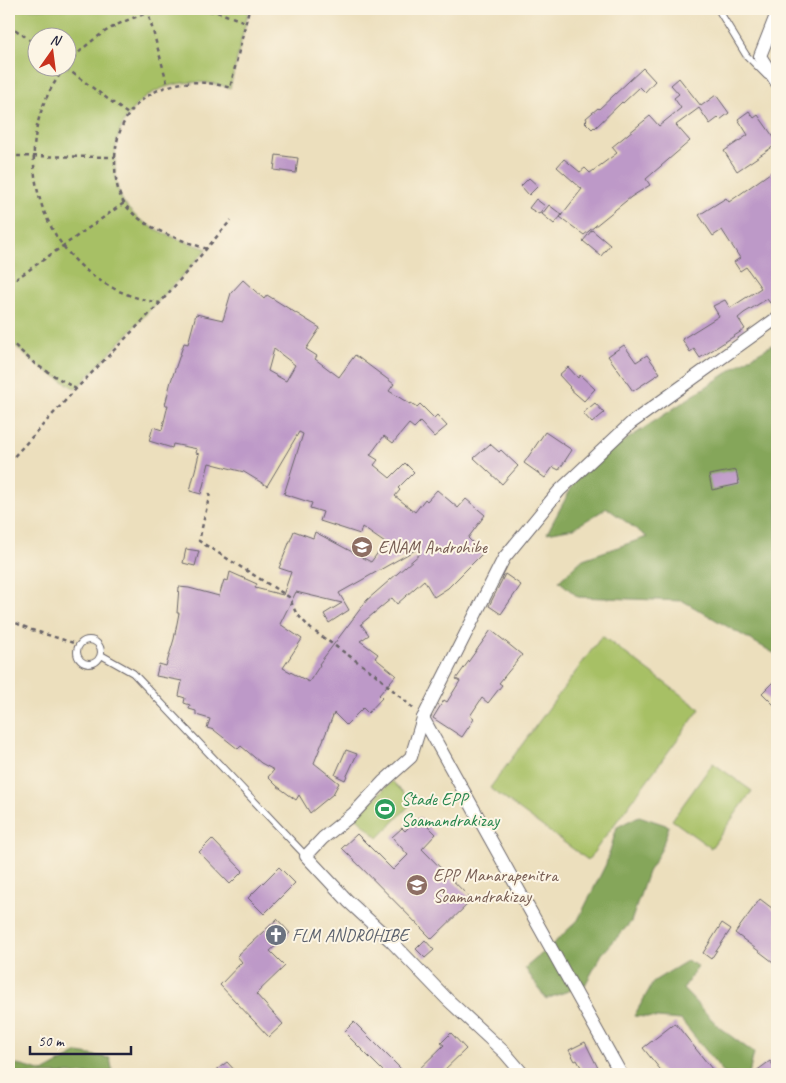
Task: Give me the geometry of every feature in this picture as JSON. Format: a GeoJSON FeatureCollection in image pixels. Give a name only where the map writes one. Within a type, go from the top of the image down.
{"type":"FeatureCollection","features":[{"type":"Feature","properties":{"kind":"street"},"geometry":{"type":"LineString","coordinates":[[777,13],[760,56],[777,84]]}},
{"type":"Feature","properties":{"kind":"street"},"geometry":{"type":"LineString","coordinates":[[524,1074],[505,1053],[447,999],[390,940],[348,901],[306,856],[323,838],[353,814],[383,782],[411,757],[423,718],[504,558],[559,491],[631,423],[777,318]]}},
{"type":"Feature","properties":{"kind":"street"},"geometry":{"type":"LineString","coordinates":[[423,718],[620,1074]]}},
{"type":"Feature","properties":{"kind":"lane"},"geometry":{"type":"LineString","coordinates":[[718,9],[746,55],[777,84]]}},
{"type":"Feature","properties":{"kind":"lane"},"geometry":{"type":"LineString","coordinates":[[88,640],[92,640],[100,646],[101,655],[95,662],[86,664],[77,654],[80,645],[88,640]]}},
{"type":"Feature","properties":{"kind":"lane"},"geometry":{"type":"LineString","coordinates":[[101,655],[132,673],[306,856]]}},
{"type":"Feature","properties":{"kind":"path"},"geometry":{"type":"LineString","coordinates":[[78,53],[98,35],[127,20],[147,11],[171,9]]}},
{"type":"Feature","properties":{"kind":"path"},"geometry":{"type":"LineString","coordinates":[[193,9],[217,12],[246,22]]}},
{"type":"Feature","properties":{"kind":"path"},"geometry":{"type":"LineString","coordinates":[[207,249],[158,230],[139,219],[124,203],[116,181],[115,157],[118,135],[128,114],[146,97],[168,86],[193,81],[218,84],[230,88],[249,9]]}},
{"type":"Feature","properties":{"kind":"path"},"geometry":{"type":"LineString","coordinates":[[147,11],[168,86]]}},
{"type":"Feature","properties":{"kind":"path"},"geometry":{"type":"LineString","coordinates":[[9,25],[28,39]]}},
{"type":"Feature","properties":{"kind":"path"},"geometry":{"type":"LineString","coordinates":[[78,77],[128,114]]}},
{"type":"Feature","properties":{"kind":"path"},"geometry":{"type":"LineString","coordinates":[[58,78],[43,105],[34,136],[35,185],[39,201],[49,224],[63,246],[84,269],[112,288],[143,300],[160,303]]}},
{"type":"Feature","properties":{"kind":"path"},"geometry":{"type":"LineString","coordinates":[[9,156],[115,157]]}},
{"type":"Feature","properties":{"kind":"path"},"geometry":{"type":"LineString","coordinates":[[9,284],[124,203]]}},
{"type":"Feature","properties":{"kind":"path"},"geometry":{"type":"LineString","coordinates":[[9,462],[76,389],[160,303],[231,220]]}},
{"type":"Feature","properties":{"kind":"path"},"geometry":{"type":"LineString","coordinates":[[9,340],[36,364],[76,389]]}},
{"type":"Feature","properties":{"kind":"path"},"geometry":{"type":"LineString","coordinates":[[210,493],[199,541],[289,597],[296,613],[311,629],[374,674],[423,718]]}},
{"type":"Feature","properties":{"kind":"path"},"geometry":{"type":"LineString","coordinates":[[9,620],[32,630],[80,645]]}},
{"type":"Feature","properties":{"kind":"green space"},"geometry":{"type":"Polygon","coordinates":[[[9,9],[249,9],[230,88],[209,83],[188,83],[168,86],[151,94],[136,106],[125,121],[117,140],[115,173],[117,184],[124,203],[131,212],[140,220],[161,232],[207,249],[76,389],[35,364],[9,340],[9,9]]]}},
{"type":"Feature","properties":{"kind":"green space"},"geometry":{"type":"Polygon","coordinates":[[[777,342],[777,655],[683,601],[578,597],[559,581],[583,559],[647,537],[607,508],[574,528],[547,533],[581,470],[751,357],[777,342]]]}},
{"type":"Feature","properties":{"kind":"green space"},"geometry":{"type":"Polygon","coordinates":[[[602,636],[700,709],[588,860],[490,788],[602,636]]]}},
{"type":"Feature","properties":{"kind":"green space"},"geometry":{"type":"Polygon","coordinates":[[[713,763],[752,791],[711,848],[672,820],[713,763]]]}},
{"type":"Feature","properties":{"kind":"green space","name":"Stade EPP Soamandrakizay"},"geometry":{"type":"Polygon","coordinates":[[[392,781],[413,802],[378,838],[356,817],[392,781]]]}},
{"type":"Feature","properties":{"kind":"green space"},"geometry":{"type":"Polygon","coordinates":[[[639,816],[669,826],[661,850],[648,872],[631,922],[602,954],[585,985],[546,999],[525,968],[578,920],[606,864],[617,827],[639,816]]]}},
{"type":"Feature","properties":{"kind":"green space"},"geometry":{"type":"Polygon","coordinates":[[[687,961],[698,966],[683,989],[720,1028],[754,1053],[749,1074],[725,1074],[681,1020],[634,1016],[654,981],[687,961]]]}},
{"type":"Feature","properties":{"kind":"green space"},"geometry":{"type":"Polygon","coordinates":[[[78,1053],[110,1058],[113,1074],[9,1074],[9,1062],[43,1072],[78,1053]]]}},
{"type":"Feature","properties":{"kind":"building"},"geometry":{"type":"Polygon","coordinates":[[[643,68],[655,81],[645,92],[640,87],[592,129],[585,122],[586,118],[599,109],[643,68]]]}},
{"type":"Feature","properties":{"kind":"building"},"geometry":{"type":"Polygon","coordinates":[[[679,78],[701,106],[716,95],[729,113],[720,120],[718,118],[710,124],[699,108],[676,125],[690,141],[646,179],[650,185],[631,197],[584,235],[560,217],[582,189],[557,167],[564,159],[580,172],[585,168],[590,173],[617,153],[612,147],[650,116],[659,126],[681,108],[674,98],[679,94],[671,85],[679,78]]]}},
{"type":"Feature","properties":{"kind":"building"},"geometry":{"type":"Polygon","coordinates":[[[749,111],[754,118],[758,115],[777,144],[737,171],[724,151],[748,135],[738,119],[749,111]]]}},
{"type":"Feature","properties":{"kind":"building"},"geometry":{"type":"Polygon","coordinates":[[[276,155],[298,158],[296,173],[274,170],[276,155]]]}},
{"type":"Feature","properties":{"kind":"building"},"geometry":{"type":"Polygon","coordinates":[[[777,168],[777,299],[770,303],[767,299],[744,313],[738,318],[745,329],[700,358],[694,349],[690,352],[682,339],[719,316],[713,306],[725,300],[730,308],[761,288],[746,267],[740,271],[734,262],[740,258],[722,230],[713,236],[699,215],[726,198],[729,202],[777,168]]]}},
{"type":"Feature","properties":{"kind":"building"},"geometry":{"type":"Polygon","coordinates":[[[529,178],[538,186],[529,195],[521,186],[529,178]]]}},
{"type":"Feature","properties":{"kind":"building"},"geometry":{"type":"Polygon","coordinates":[[[536,199],[545,206],[539,214],[529,208],[536,199]]]}},
{"type":"Feature","properties":{"kind":"building"},"geometry":{"type":"Polygon","coordinates":[[[549,205],[562,215],[554,224],[542,214],[549,205]]]}},
{"type":"Feature","properties":{"kind":"building"},"geometry":{"type":"Polygon","coordinates":[[[592,230],[610,245],[601,256],[583,241],[592,230]]]}},
{"type":"Feature","properties":{"kind":"building"},"geometry":{"type":"Polygon","coordinates":[[[243,280],[264,299],[267,295],[320,328],[306,349],[317,356],[315,359],[339,377],[355,355],[394,384],[389,391],[417,407],[420,404],[434,418],[437,415],[447,426],[434,437],[420,422],[414,428],[409,424],[393,443],[384,436],[370,455],[378,460],[374,465],[390,478],[405,463],[414,472],[398,488],[400,490],[395,496],[415,512],[425,499],[427,501],[437,490],[458,508],[466,499],[485,515],[468,538],[483,553],[448,588],[434,597],[424,580],[397,604],[392,598],[361,624],[369,635],[360,641],[378,654],[375,658],[396,675],[379,695],[382,698],[368,713],[363,708],[346,725],[334,713],[314,763],[339,783],[333,794],[310,813],[299,795],[296,800],[268,777],[274,770],[261,763],[241,746],[238,749],[214,730],[207,728],[210,719],[196,715],[196,711],[189,709],[190,705],[184,703],[185,698],[179,696],[182,681],[156,676],[159,664],[166,666],[174,639],[179,613],[177,613],[179,587],[219,596],[224,580],[228,581],[230,572],[257,584],[255,588],[283,595],[291,572],[279,568],[294,531],[313,538],[315,532],[371,562],[385,543],[362,527],[360,534],[320,521],[323,512],[310,508],[312,503],[284,494],[303,434],[299,432],[267,486],[244,472],[209,463],[201,494],[190,491],[199,454],[196,453],[197,449],[173,444],[172,448],[149,441],[153,427],[162,430],[168,405],[165,405],[171,381],[184,343],[188,344],[196,314],[223,320],[231,293],[243,280]],[[274,349],[268,371],[286,381],[295,365],[274,349]],[[417,549],[339,593],[349,610],[329,623],[324,614],[342,603],[296,592],[280,624],[302,639],[283,668],[309,682],[319,664],[367,600],[421,553],[417,549]]]}},
{"type":"Feature","properties":{"kind":"building"},"geometry":{"type":"Polygon","coordinates":[[[624,345],[636,362],[647,355],[660,373],[633,391],[608,356],[624,345]]]}},
{"type":"Feature","properties":{"kind":"building"},"geometry":{"type":"Polygon","coordinates":[[[568,367],[578,378],[580,375],[595,389],[584,401],[569,388],[559,375],[568,367]]]}},
{"type":"Feature","properties":{"kind":"building"},"geometry":{"type":"Polygon","coordinates":[[[595,403],[604,413],[592,423],[583,413],[595,403]]]}},
{"type":"Feature","properties":{"kind":"building"},"geometry":{"type":"Polygon","coordinates":[[[545,432],[572,450],[559,470],[553,467],[545,478],[524,463],[545,432]]]}},
{"type":"Feature","properties":{"kind":"building"},"geometry":{"type":"Polygon","coordinates":[[[490,444],[499,452],[501,450],[518,466],[502,484],[474,458],[490,444]]]}},
{"type":"Feature","properties":{"kind":"building"},"geometry":{"type":"Polygon","coordinates":[[[736,470],[739,484],[712,490],[709,475],[736,470]]]}},
{"type":"Feature","properties":{"kind":"building"},"geometry":{"type":"Polygon","coordinates":[[[186,549],[199,551],[195,566],[183,563],[186,549]]]}},
{"type":"Feature","properties":{"kind":"building"},"geometry":{"type":"Polygon","coordinates":[[[505,574],[521,585],[501,614],[489,606],[505,574]]]}},
{"type":"Feature","properties":{"kind":"building"},"geometry":{"type":"Polygon","coordinates":[[[491,630],[522,655],[499,683],[502,685],[488,703],[482,698],[470,716],[474,719],[462,737],[433,718],[444,700],[447,702],[460,681],[456,679],[491,630]]]}},
{"type":"Feature","properties":{"kind":"building"},"geometry":{"type":"Polygon","coordinates":[[[777,678],[777,708],[762,693],[777,678]]]}},
{"type":"Feature","properties":{"kind":"building"},"geometry":{"type":"Polygon","coordinates":[[[346,750],[357,754],[345,780],[335,775],[346,750]]]}},
{"type":"Feature","properties":{"kind":"building"},"geometry":{"type":"Polygon","coordinates":[[[419,817],[436,834],[422,849],[472,900],[432,939],[342,848],[357,834],[393,870],[408,855],[392,837],[402,828],[405,831],[419,817]]]}},
{"type":"Feature","properties":{"kind":"building"},"geometry":{"type":"Polygon","coordinates":[[[212,839],[243,871],[230,884],[199,852],[212,839]]]}},
{"type":"Feature","properties":{"kind":"building"},"geometry":{"type":"Polygon","coordinates":[[[279,867],[295,883],[264,914],[248,898],[279,867]]]}},
{"type":"Feature","properties":{"kind":"building"},"geometry":{"type":"Polygon","coordinates":[[[760,899],[777,912],[777,965],[735,933],[760,899]]]}},
{"type":"Feature","properties":{"kind":"building"},"geometry":{"type":"Polygon","coordinates":[[[277,919],[290,933],[270,951],[285,966],[256,994],[283,1024],[269,1037],[220,985],[242,962],[237,956],[277,919]]]}},
{"type":"Feature","properties":{"kind":"building"},"geometry":{"type":"Polygon","coordinates":[[[722,923],[731,929],[711,959],[703,953],[722,923]]]}},
{"type":"Feature","properties":{"kind":"building"},"geometry":{"type":"Polygon","coordinates":[[[425,940],[434,950],[425,958],[416,949],[425,940]]]}},
{"type":"Feature","properties":{"kind":"building"},"geometry":{"type":"Polygon","coordinates":[[[354,1022],[406,1074],[386,1074],[344,1032],[354,1022]]]}},
{"type":"Feature","properties":{"kind":"building"},"geometry":{"type":"Polygon","coordinates":[[[675,1023],[716,1074],[664,1074],[643,1048],[675,1023]]]}},
{"type":"Feature","properties":{"kind":"building"},"geometry":{"type":"Polygon","coordinates":[[[451,1033],[466,1049],[440,1074],[414,1074],[444,1045],[441,1043],[451,1033]]]}},
{"type":"Feature","properties":{"kind":"building"},"geometry":{"type":"Polygon","coordinates":[[[585,1042],[601,1074],[585,1074],[569,1050],[585,1042]]]}},
{"type":"Feature","properties":{"kind":"building"},"geometry":{"type":"Polygon","coordinates":[[[770,1061],[777,1074],[752,1074],[770,1061]]]}},
{"type":"Feature","properties":{"kind":"building"},"geometry":{"type":"Polygon","coordinates":[[[227,1062],[238,1074],[211,1074],[227,1062]]]}},
{"type":"Feature","properties":{"kind":"place","name":"ENAM Androhibe"},"geometry":{"type":"Point","coordinates":[362,547]}},
{"type":"Feature","properties":{"kind":"place","name":"Stade EPP Soamandrakizay"},"geometry":{"type":"Point","coordinates":[385,809]}},
{"type":"Feature","properties":{"kind":"place","name":"EPP Manarapenitra Soamandrakizay"},"geometry":{"type":"Point","coordinates":[417,885]}},
{"type":"Feature","properties":{"kind":"place","name":"FLM ANDROHIBE"},"geometry":{"type":"Point","coordinates":[276,935]}}]}
